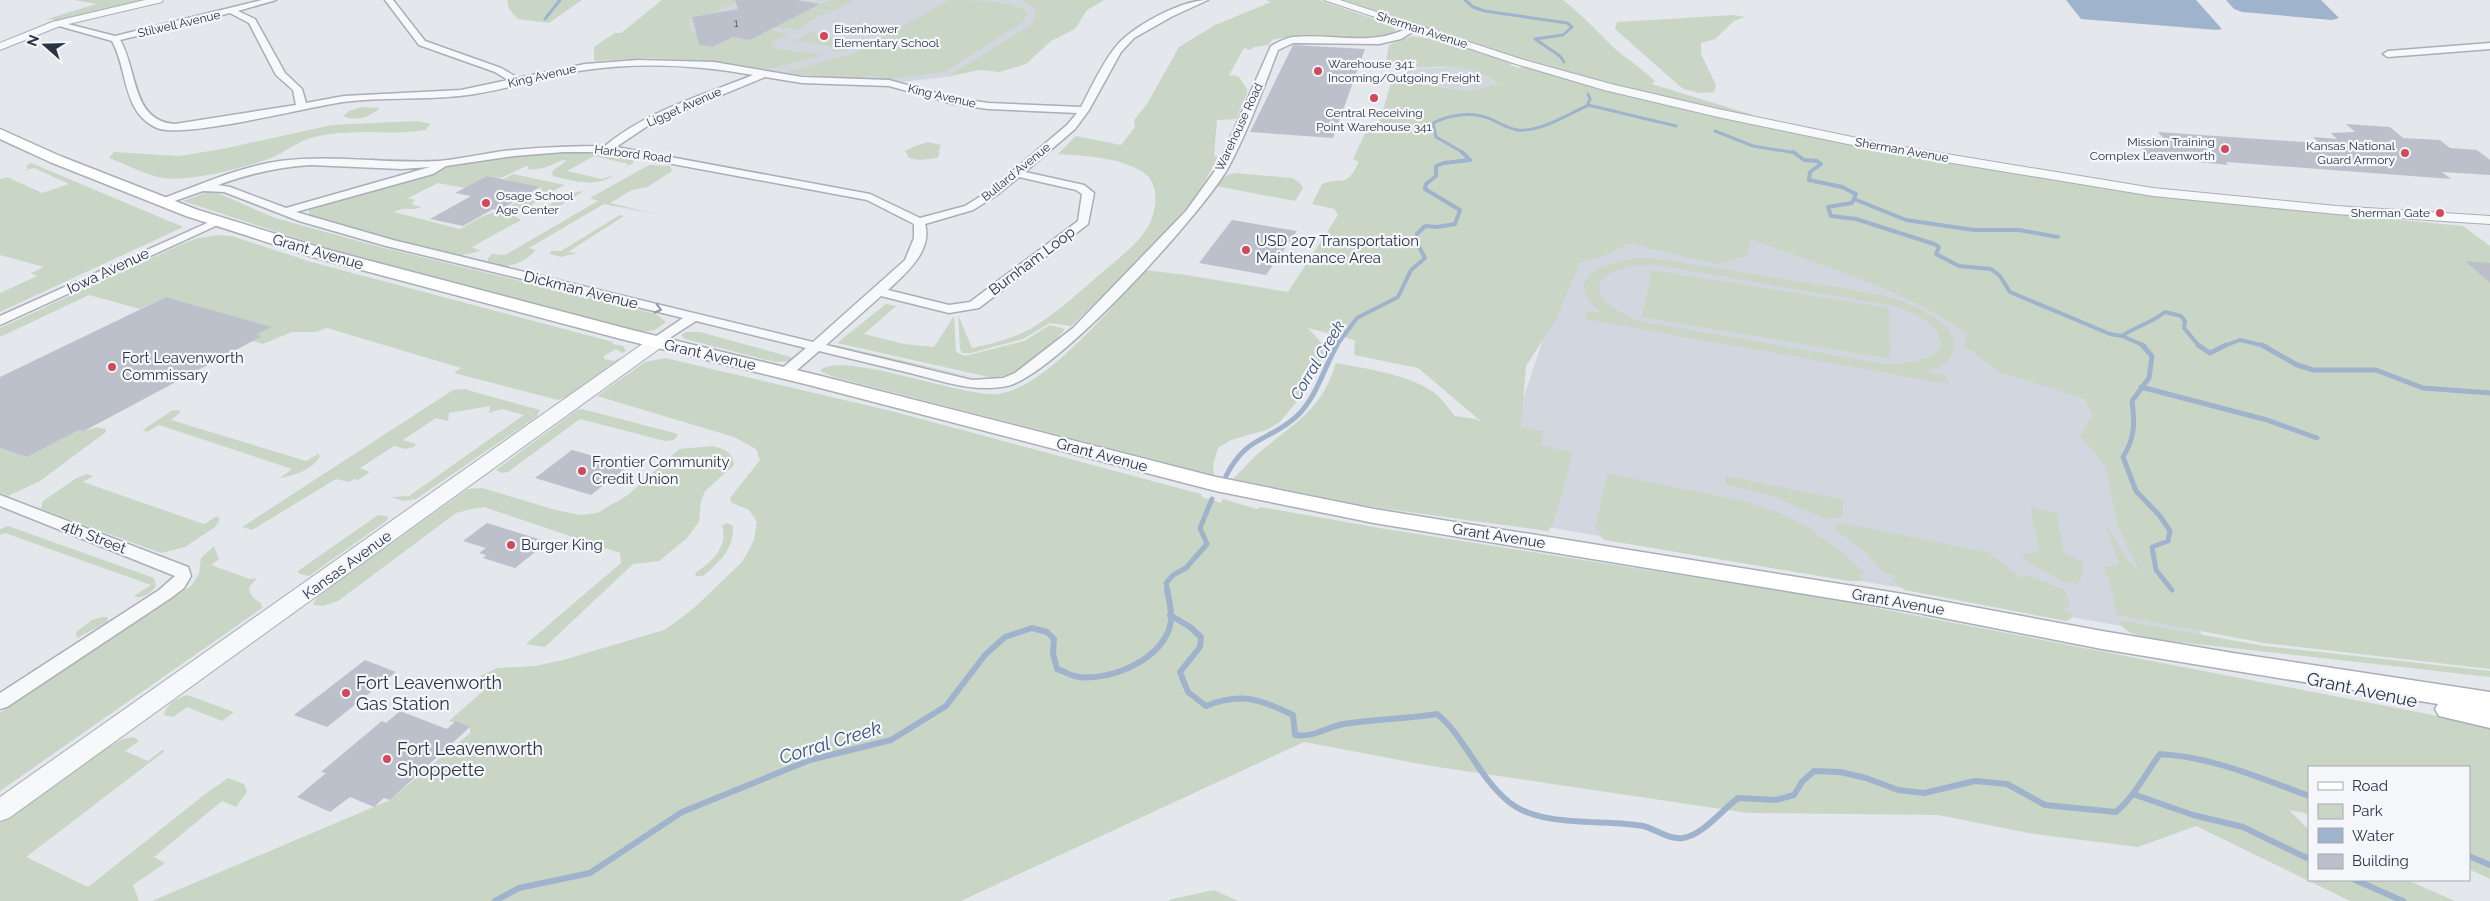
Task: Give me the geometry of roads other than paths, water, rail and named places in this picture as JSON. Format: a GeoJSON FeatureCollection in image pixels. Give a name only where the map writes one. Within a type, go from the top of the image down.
{"type":"FeatureCollection","features":[{"type":"Feature","properties":{"kind":"main road","name":"Grant Avenue"},"geometry":{"type":"LineString","coordinates":[[0,133],[55,159],[162,202],[216,222],[319,253],[657,342],[1245,490],[1374,516],[1903,602],[2102,640],[2490,702]]}},
{"type":"Feature","properties":{"kind":"main road","name":"Grant Avenue"},"geometry":{"type":"LineString","coordinates":[[2233,662],[2490,718]]}},
{"type":"Feature","properties":{"kind":"street"},"geometry":{"type":"LineString","coordinates":[[0,47],[56,24],[158,0]]}},
{"type":"Feature","properties":{"kind":"street","name":"Stilwell Avenue"},"geometry":{"type":"LineString","coordinates":[[115,39],[272,0]]}},
{"type":"Feature","properties":{"kind":"street"},"geometry":{"type":"LineString","coordinates":[[389,0],[422,43],[498,70],[517,82]]}},
{"type":"Feature","properties":{"kind":"street","name":"Bullard Avenue"},"geometry":{"type":"LineString","coordinates":[[919,222],[970,208],[993,194],[1071,127],[1084,110],[1109,64],[1131,36],[1170,14],[1204,0]]}},
{"type":"Feature","properties":{"kind":"street","name":"Sherman Avenue"},"geometry":{"type":"LineString","coordinates":[[1329,0],[1608,87],[1728,115],[1886,148],[2153,192],[2336,210],[2490,220]]}},
{"type":"Feature","properties":{"kind":"street"},"geometry":{"type":"LineString","coordinates":[[232,11],[252,21],[281,75],[297,89],[301,97],[301,106]]}},
{"type":"Feature","properties":{"kind":"street"},"geometry":{"type":"LineString","coordinates":[[56,24],[115,39]]}},
{"type":"Feature","properties":{"kind":"street","name":"Warehouse Road"},"geometry":{"type":"LineString","coordinates":[[1005,382],[1020,376],[1078,330],[1190,213],[1222,168],[1252,106],[1274,48],[1292,40],[1379,41],[1398,37],[1415,28]]}},
{"type":"Feature","properties":{"kind":"street","name":"King Avenue"},"geometry":{"type":"LineString","coordinates":[[115,39],[122,51],[135,100],[139,108],[146,117],[161,126],[175,127],[212,124],[301,106],[353,98],[461,93],[585,67],[638,62],[714,64],[802,80],[889,83],[954,101],[988,106],[1084,110]]}},
{"type":"Feature","properties":{"kind":"street"},"geometry":{"type":"LineString","coordinates":[[2388,54],[2490,46]]}},
{"type":"Feature","properties":{"kind":"street","name":"Ligget Avenue"},"geometry":{"type":"LineString","coordinates":[[608,149],[623,136],[645,123],[764,73]]}},
{"type":"Feature","properties":{"kind":"street","name":"Harbord Road"},"geometry":{"type":"LineString","coordinates":[[286,212],[316,202],[429,172],[444,163],[514,153],[564,149],[608,149],[870,197],[919,222]]}},
{"type":"Feature","properties":{"kind":"street"},"geometry":{"type":"LineString","coordinates":[[202,188],[244,172],[280,164],[310,162],[401,166],[444,163]]}},
{"type":"Feature","properties":{"kind":"street","name":"Burnham Loop"},"geometry":{"type":"LineString","coordinates":[[879,292],[949,309],[974,305],[1084,222],[1088,193],[1080,186],[1016,174]]}},
{"type":"Feature","properties":{"kind":"street","name":"Dickman Avenue"},"geometry":{"type":"LineString","coordinates":[[162,202],[202,188],[226,189],[286,212],[381,240],[692,318],[972,384],[1005,382]]}},
{"type":"Feature","properties":{"kind":"street","name":"Iowa Avenue"},"geometry":{"type":"LineString","coordinates":[[0,321],[216,222]]}},
{"type":"Feature","properties":{"kind":"street"},"geometry":{"type":"LineString","coordinates":[[784,373],[879,292],[911,261],[920,238],[921,229],[919,222]]}},
{"type":"Feature","properties":{"kind":"street","name":"Kansas Avenue"},"geometry":{"type":"LineString","coordinates":[[0,811],[692,318]]}},
{"type":"Feature","properties":{"kind":"street","name":"4th Street"},"geometry":{"type":"LineString","coordinates":[[0,500],[182,571],[183,576],[178,584],[165,594],[0,702]]}},
{"type":"Feature","properties":{"kind":"water"},"geometry":{"type":"Polygon","coordinates":[[[2066,0],[2196,0],[2222,29],[2081,19],[2066,0]]]}},
{"type":"Feature","properties":{"kind":"water"},"geometry":{"type":"Polygon","coordinates":[[[2226,0],[2321,0],[2339,18],[2332,20],[2242,12],[2234,9],[2226,0]]]}},
{"type":"Feature","properties":{"kind":"waterway"},"geometry":{"type":"LineString","coordinates":[[545,19],[560,0]]}},
{"type":"Feature","properties":{"kind":"waterway","name":"Corral Creek"},"geometry":{"type":"LineString","coordinates":[[1465,0],[1473,7],[1485,11],[1567,23],[1572,27],[1563,35],[1535,39],[1560,56],[1564,62]]}},
{"type":"Feature","properties":{"kind":"waterway","name":"Corral Creek"},"geometry":{"type":"LineString","coordinates":[[1464,153],[1436,137],[1433,123],[1447,117],[1478,115],[1508,127],[1527,130],[1544,126],[1587,106],[1590,99],[1588,94]]}},
{"type":"Feature","properties":{"kind":"waterway"},"geometry":{"type":"LineString","coordinates":[[1588,105],[1676,126]]}},
{"type":"Feature","properties":{"kind":"waterway"},"geometry":{"type":"LineString","coordinates":[[1715,131],[1753,146],[1794,153]]}},
{"type":"Feature","properties":{"kind":"waterway","name":"Corral Creek"},"geometry":{"type":"LineString","coordinates":[[1336,346],[1357,318],[1398,297],[1411,270],[1425,258],[1416,241],[1417,234],[1425,226],[1437,227],[1455,224],[1460,210],[1425,189],[1426,184],[1436,176],[1436,166],[1444,163],[1470,160],[1462,152]]}},
{"type":"Feature","properties":{"kind":"waterway"},"geometry":{"type":"LineString","coordinates":[[1794,153],[1804,160],[1817,161],[1821,164],[1810,172],[1809,180],[1842,187],[1856,194],[1852,203],[1828,207],[1831,216],[1856,219],[1934,244],[1939,247],[1936,254],[1959,266],[1991,269],[2000,276],[2010,292],[2110,334],[2122,336]]}},
{"type":"Feature","properties":{"kind":"waterway"},"geometry":{"type":"LineString","coordinates":[[1854,199],[1906,220],[1974,230],[2019,230],[2058,237]]}},
{"type":"Feature","properties":{"kind":"waterway"},"geometry":{"type":"LineString","coordinates":[[2122,336],[2165,312],[2181,316],[2185,321],[2184,328],[2198,345]]}},
{"type":"Feature","properties":{"kind":"waterway"},"geometry":{"type":"LineString","coordinates":[[2122,336],[2145,346]]}},
{"type":"Feature","properties":{"kind":"waterway"},"geometry":{"type":"LineString","coordinates":[[2224,346],[2240,340],[2263,345]]}},
{"type":"Feature","properties":{"kind":"waterway","name":"Corral Creek"},"geometry":{"type":"LineString","coordinates":[[1226,476],[1234,462],[1251,445],[1288,424],[1305,407],[1315,391],[1337,345]]}},
{"type":"Feature","properties":{"kind":"waterway"},"geometry":{"type":"LineString","coordinates":[[2142,345],[2152,356],[2149,378],[2142,387]]}},
{"type":"Feature","properties":{"kind":"waterway"},"geometry":{"type":"LineString","coordinates":[[2198,345],[2210,353],[2224,346]]}},
{"type":"Feature","properties":{"kind":"waterway"},"geometry":{"type":"LineString","coordinates":[[2263,345],[2297,365],[2313,370],[2376,370],[2423,388],[2490,393]]}},
{"type":"Feature","properties":{"kind":"waterway"},"geometry":{"type":"LineString","coordinates":[[2142,387],[2267,420],[2317,438]]}},
{"type":"Feature","properties":{"kind":"waterway"},"geometry":{"type":"LineString","coordinates":[[2142,387],[2132,401],[2133,430],[2130,443],[2123,457],[2136,491],[2160,516],[2170,531],[2168,541],[2152,547],[2156,570],[2172,590]]}},
{"type":"Feature","properties":{"kind":"waterway","name":"Corral Creek"},"geometry":{"type":"LineString","coordinates":[[1168,591],[1166,583],[1173,575],[1186,568],[1207,544],[1200,528],[1212,499]]}},
{"type":"Feature","properties":{"kind":"waterway","name":"Corral Creek"},"geometry":{"type":"LineString","coordinates":[[1167,590],[1171,616]]}},
{"type":"Feature","properties":{"kind":"waterway","name":"Corral Creek"},"geometry":{"type":"LineString","coordinates":[[495,901],[519,888],[590,873],[682,812],[810,760],[891,740],[946,706],[985,655],[1005,637],[1032,628],[1047,632],[1054,639],[1053,654],[1057,669],[1079,677],[1092,677],[1121,671],[1148,656],[1159,646],[1167,634],[1171,616]]}},
{"type":"Feature","properties":{"kind":"waterway"},"geometry":{"type":"LineString","coordinates":[[1171,616],[1190,627],[1201,637],[1200,647],[1180,672],[1188,692],[1206,706],[1240,698],[1260,701],[1293,715],[1295,735],[1302,736],[1344,724],[1437,714],[1456,734],[1489,781],[1509,802],[1522,810],[1538,816],[1555,819],[1643,826],[1667,836],[1683,838],[1705,827],[1738,798],[1776,800],[1794,795],[1802,782],[1814,771],[1840,772],[1866,778],[1898,790],[1924,793],[1975,781],[2007,784],[2045,805],[2116,812],[2134,792],[2160,754],[2199,759],[2218,764],[2308,796]]}},
{"type":"Feature","properties":{"kind":"waterway"},"geometry":{"type":"LineString","coordinates":[[2133,794],[2193,815],[2243,827],[2308,859]]}},
{"type":"Feature","properties":{"kind":"waterway"},"geometry":{"type":"LineString","coordinates":[[2470,856],[2490,865]]}},
{"type":"Feature","properties":{"kind":"waterway"},"geometry":{"type":"LineString","coordinates":[[2357,881],[2403,901]]}},
{"type":"Feature","properties":{"kind":"place","name":"Eisenhower Elementary School"},"geometry":{"type":"Point","coordinates":[824,36]}},
{"type":"Feature","properties":{"kind":"place","name":"Warehouse 341: Incoming/Outgoing Freight"},"geometry":{"type":"Point","coordinates":[1318,71]}},
{"type":"Feature","properties":{"kind":"place","name":"Central Receiving Point Warehouse 341"},"geometry":{"type":"Point","coordinates":[1374,98]}},
{"type":"Feature","properties":{"kind":"place","name":"Mission Training Complex Leavenworth"},"geometry":{"type":"Point","coordinates":[2225,149]}},
{"type":"Feature","properties":{"kind":"place","name":"Kansas National Guard Armory"},"geometry":{"type":"Point","coordinates":[2405,153]}},
{"type":"Feature","properties":{"kind":"place","name":"Osage School Age Center"},"geometry":{"type":"Point","coordinates":[486,203]}},
{"type":"Feature","properties":{"kind":"place","name":"Sherman Gate"},"geometry":{"type":"Point","coordinates":[2440,213]}},
{"type":"Feature","properties":{"kind":"place","name":"USD 207 Transportation Maintenance Area"},"geometry":{"type":"Point","coordinates":[1246,250]}},
{"type":"Feature","properties":{"kind":"place","name":"Fort Leavenworth Commissary"},"geometry":{"type":"Point","coordinates":[112,367]}},
{"type":"Feature","properties":{"kind":"place","name":"Frontier Community Credit Union"},"geometry":{"type":"Point","coordinates":[582,471]}},
{"type":"Feature","properties":{"kind":"place","name":"Burger King"},"geometry":{"type":"Point","coordinates":[511,545]}},
{"type":"Feature","properties":{"kind":"place","name":"Fort Leavenworth Gas Station"},"geometry":{"type":"Point","coordinates":[346,693]}},
{"type":"Feature","properties":{"kind":"place","name":"Fort Leavenworth Shoppette"},"geometry":{"type":"Point","coordinates":[387,759]}}]}
